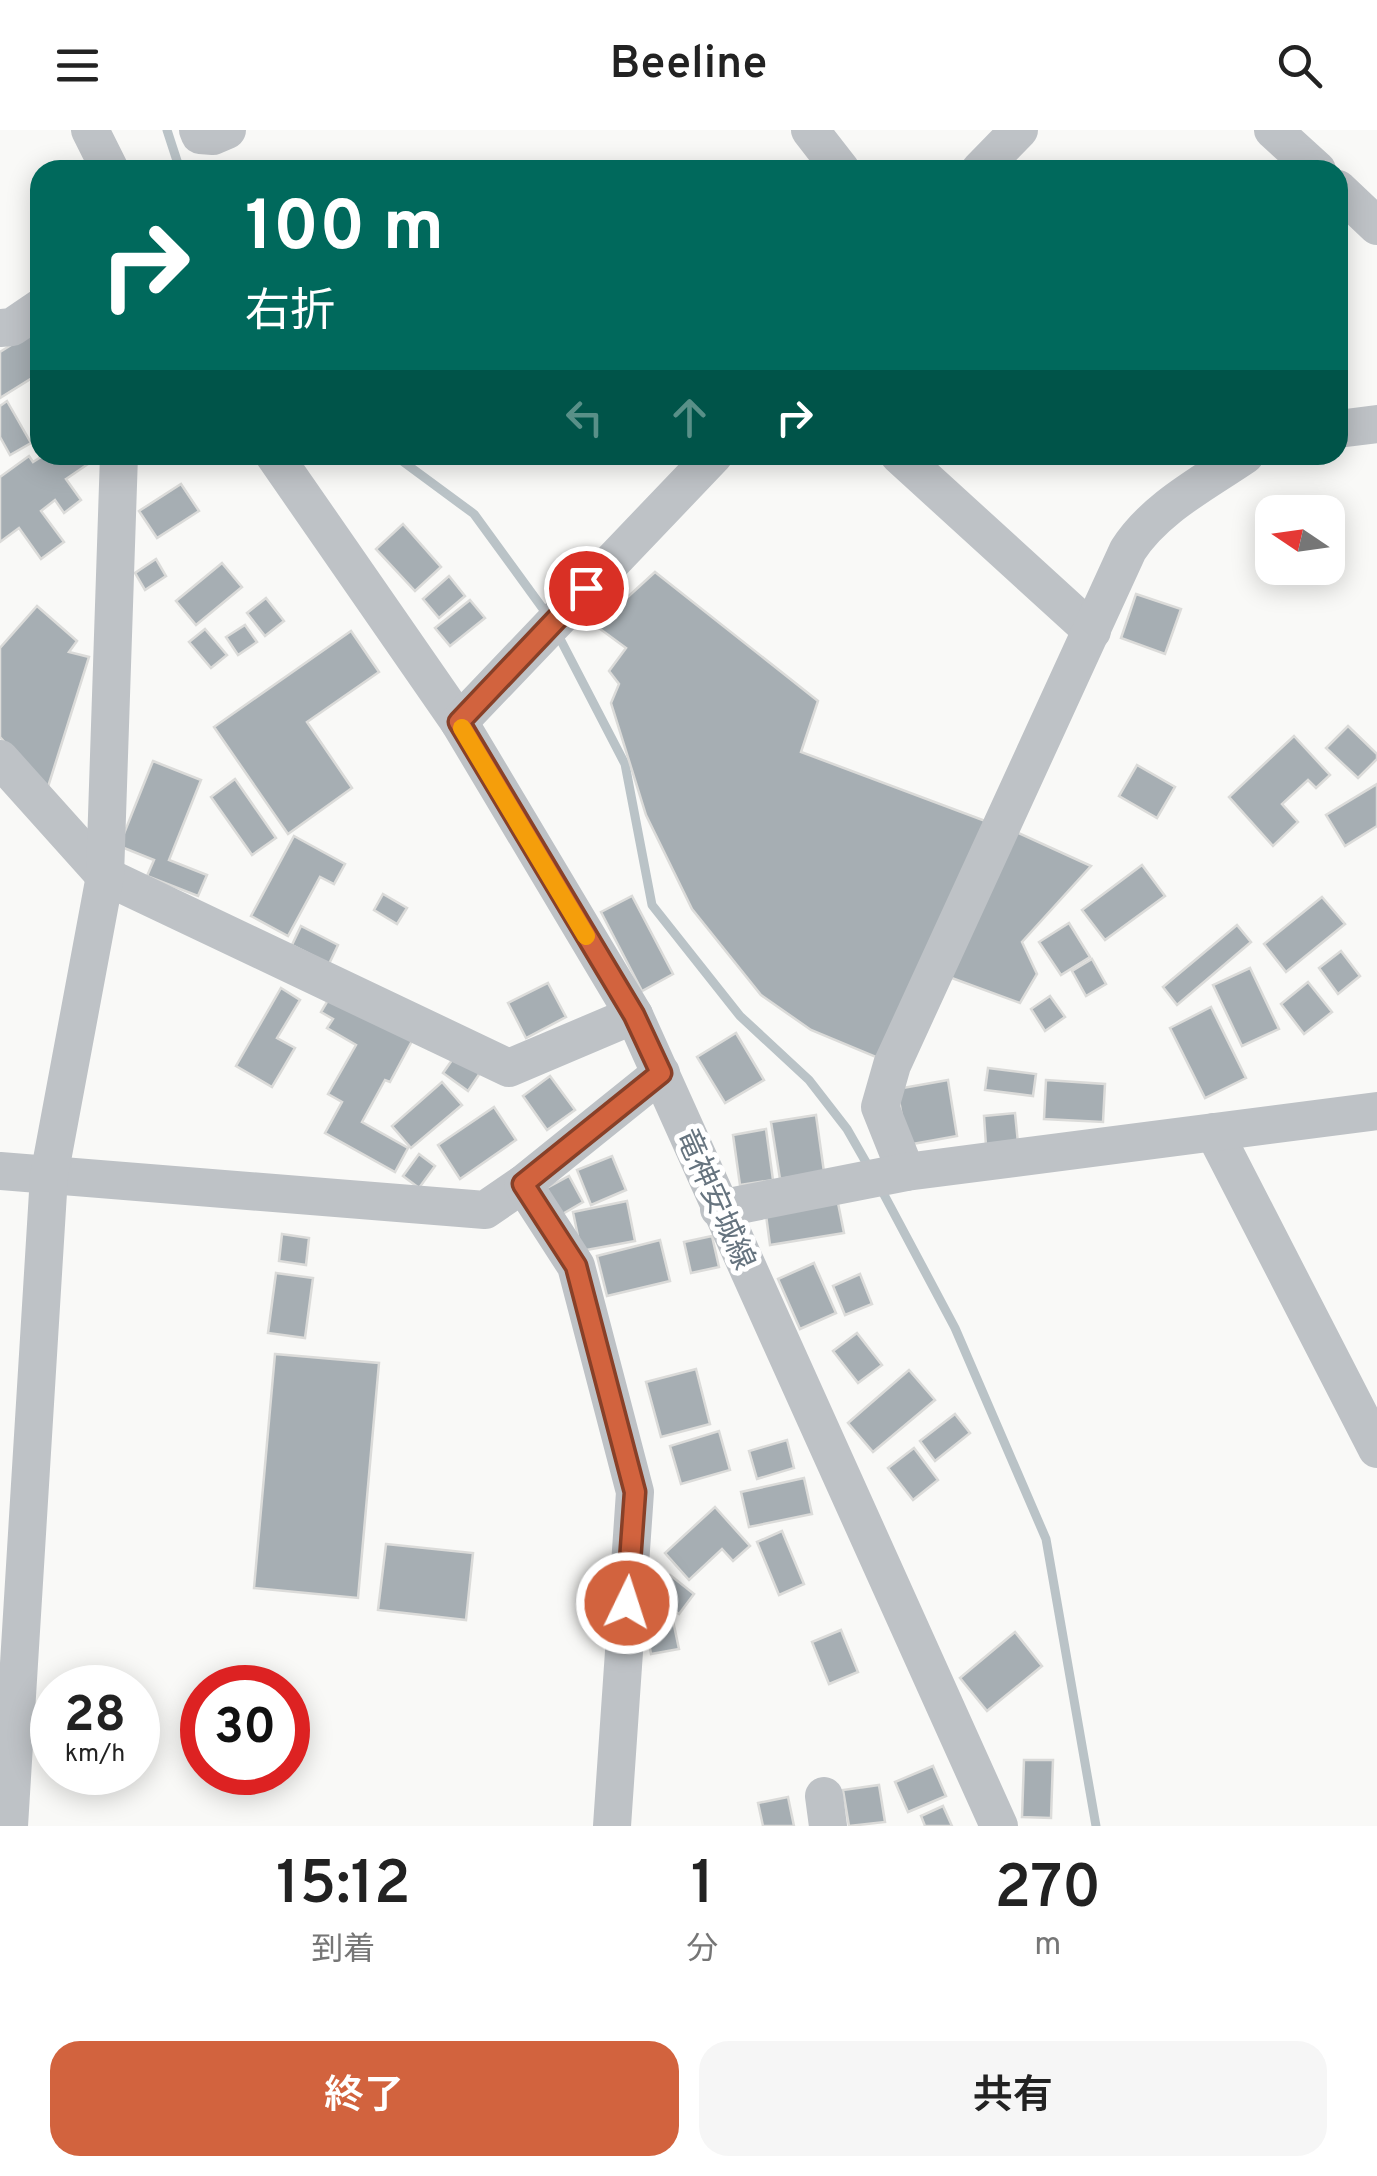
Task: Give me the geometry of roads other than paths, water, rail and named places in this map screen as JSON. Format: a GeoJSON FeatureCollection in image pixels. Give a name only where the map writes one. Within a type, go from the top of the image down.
{"type":"FeatureCollection","features":[{"type":"Feature","properties":{"kind":"street"},"geometry":{"type":"LineString","coordinates":[[90,130],[105,160]]}},
{"type":"Feature","properties":{"kind":"street"},"geometry":{"type":"LineString","coordinates":[[198,130],[200,135],[213,136],[227,130]]}},
{"type":"Feature","properties":{"kind":"street"},"geometry":{"type":"LineString","coordinates":[[810,130],[832,160]]}},
{"type":"Feature","properties":{"kind":"street"},"geometry":{"type":"LineString","coordinates":[[990,160],[1019,130]]}},
{"type":"Feature","properties":{"kind":"street"},"geometry":{"type":"LineString","coordinates":[[1274,130],[1306,160]]}},
{"type":"Feature","properties":{"kind":"street"},"geometry":{"type":"LineString","coordinates":[[1348,199],[1377,226]]}},
{"type":"Feature","properties":{"kind":"street"},"geometry":{"type":"LineString","coordinates":[[0,328],[12,326],[30,314]]}},
{"type":"Feature","properties":{"kind":"street"},"geometry":{"type":"LineString","coordinates":[[1348,428],[1377,424]]}},
{"type":"Feature","properties":{"kind":"street"},"geometry":{"type":"LineString","coordinates":[[9,1826],[12,1592],[49,1176],[105,876],[119,465]]}},
{"type":"Feature","properties":{"kind":"street","name":"竜神安城線"},"geometry":{"type":"LineString","coordinates":[[281,465],[459,722],[634,1015],[999,1826]]}},
{"type":"Feature","properties":{"kind":"street"},"geometry":{"type":"LineString","coordinates":[[459,722],[704,465]]}},
{"type":"Feature","properties":{"kind":"street"},"geometry":{"type":"LineString","coordinates":[[910,465],[1092,632]]}},
{"type":"Feature","properties":{"kind":"street"},"geometry":{"type":"LineString","coordinates":[[906,1172],[880,1107],[892,1064],[1139,533],[1159,514],[1230,465]]}},
{"type":"Feature","properties":{"kind":"street"},"geometry":{"type":"LineString","coordinates":[[0,760],[105,876],[509,1068],[634,1015]]}},
{"type":"Feature","properties":{"kind":"street"},"geometry":{"type":"LineString","coordinates":[[0,1172],[484,1210],[523,1184],[661,1073]]}},
{"type":"Feature","properties":{"kind":"street"},"geometry":{"type":"LineString","coordinates":[[719,1210],[906,1172],[1377,1111]]}},
{"type":"Feature","properties":{"kind":"street"},"geometry":{"type":"LineString","coordinates":[[1214,1132],[1377,1450]]}},
{"type":"Feature","properties":{"kind":"street"},"geometry":{"type":"LineString","coordinates":[[523,1184],[576,1266],[635,1492],[612,1826]]}},
{"type":"Feature","properties":{"kind":"waterway"},"geometry":{"type":"LineString","coordinates":[[167,130],[177,160]]}},
{"type":"Feature","properties":{"kind":"waterway"},"geometry":{"type":"LineString","coordinates":[[408,465],[474,514],[549,617]]}},
{"type":"Feature","properties":{"kind":"waterway"},"geometry":{"type":"LineString","coordinates":[[556,631],[625,764],[652,905],[740,1016],[809,1080],[847,1129],[871,1171]]}},
{"type":"Feature","properties":{"kind":"waterway"},"geometry":{"type":"LineString","coordinates":[[881,1189],[955,1328],[1046,1539],[1096,1826]]}}]}
